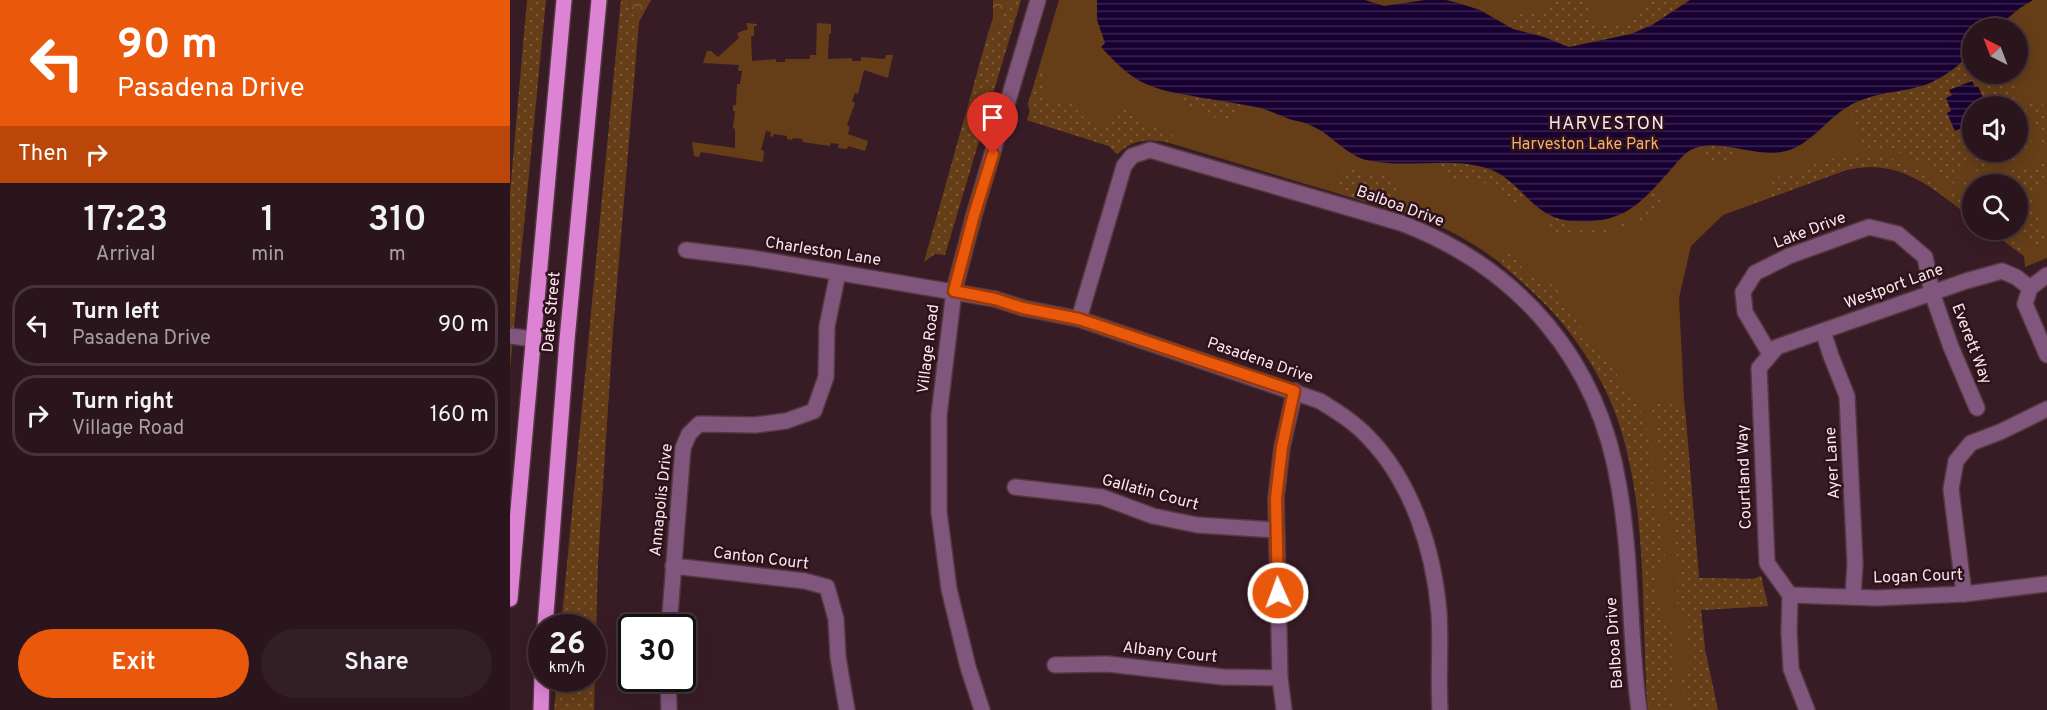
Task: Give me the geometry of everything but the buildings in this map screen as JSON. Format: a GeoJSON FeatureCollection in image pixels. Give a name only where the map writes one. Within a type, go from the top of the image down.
{"type":"FeatureCollection","features":[{"type":"Feature","properties":{"kind":"main road","name":"Date Street"},"geometry":{"type":"LineString","coordinates":[[510,599],[564,0]]}},
{"type":"Feature","properties":{"kind":"main road","name":"Date Street"},"geometry":{"type":"LineString","coordinates":[[546,614],[566,351],[599,0]]}},
{"type":"Feature","properties":{"kind":"main road"},"geometry":{"type":"LineString","coordinates":[[541,710],[542,692]]}},
{"type":"Feature","properties":{"kind":"street","name":"Village Road"},"geometry":{"type":"LineString","coordinates":[[982,710],[968,667],[949,589],[939,512],[939,415],[954,291],[974,215],[1038,0]]}},
{"type":"Feature","properties":{"kind":"street","name":"Balboa Drive"},"geometry":{"type":"LineString","coordinates":[[1079,319],[1124,166],[1132,156],[1149,150],[1401,223],[1429,233],[1492,271],[1525,300],[1550,327],[1569,352],[1596,402],[1619,486],[1639,710]]}},
{"type":"Feature","properties":{"kind":"street","name":"Lake Drive"},"geometry":{"type":"LineString","coordinates":[[1770,354],[1745,312],[1743,292],[1755,273],[1789,256],[1869,227],[1898,234],[1925,257],[1932,293]]}},
{"type":"Feature","properties":{"kind":"street","name":"Charleston Lane"},"geometry":{"type":"LineString","coordinates":[[686,249],[954,291]]}},
{"type":"Feature","properties":{"kind":"street","name":"Westport Lane"},"geometry":{"type":"LineString","coordinates":[[1770,354],[1777,347],[1966,281],[2002,271],[2016,277],[2030,288]]}},
{"type":"Feature","properties":{"kind":"street","name":"Annapolis Drive"},"geometry":{"type":"LineString","coordinates":[[670,614],[683,448],[688,434],[699,424],[786,421],[814,411],[826,377],[827,326],[838,273]]}},
{"type":"Feature","properties":{"kind":"street"},"geometry":{"type":"LineString","coordinates":[[2047,275],[2030,288],[2025,304],[2047,355]]}},
{"type":"Feature","properties":{"kind":"street","name":"Pasadena Drive"},"geometry":{"type":"LineString","coordinates":[[954,291],[1079,319],[1320,400],[1367,436],[1389,462],[1410,500],[1429,554],[1439,613],[1440,710]]}},
{"type":"Feature","properties":{"kind":"street","name":"Everett Way"},"geometry":{"type":"LineString","coordinates":[[1932,293],[1951,347],[1977,408]]}},
{"type":"Feature","properties":{"kind":"street","name":"Ayer Lane"},"geometry":{"type":"LineString","coordinates":[[1823,331],[1847,396],[1856,563],[1853,597]]}},
{"type":"Feature","properties":{"kind":"street"},"geometry":{"type":"LineString","coordinates":[[510,336],[533,339]]}},
{"type":"Feature","properties":{"kind":"street","name":"Courtland Way"},"geometry":{"type":"LineString","coordinates":[[1770,354],[1759,368],[1767,563],[1790,595]]}},
{"type":"Feature","properties":{"kind":"street"},"geometry":{"type":"LineString","coordinates":[[1284,710],[1280,678],[1276,498],[1282,447],[1294,391]]}},
{"type":"Feature","properties":{"kind":"street"},"geometry":{"type":"LineString","coordinates":[[1964,594],[1951,489],[1956,461],[1971,443],[2000,432],[2047,409]]}},
{"type":"Feature","properties":{"kind":"street","name":"Gallatin Court"},"geometry":{"type":"LineString","coordinates":[[1015,487],[1102,497],[1153,516],[1197,525],[1276,530]]}},
{"type":"Feature","properties":{"kind":"street","name":"Canton Court"},"geometry":{"type":"LineString","coordinates":[[673,566],[805,581],[827,587],[836,619],[838,657],[847,710]]}},
{"type":"Feature","properties":{"kind":"street","name":"Logan Court"},"geometry":{"type":"LineString","coordinates":[[1790,595],[1853,597],[1964,594],[2047,584]]}},
{"type":"Feature","properties":{"kind":"street"},"geometry":{"type":"LineString","coordinates":[[1790,595],[1791,669],[1807,710]]}},
{"type":"Feature","properties":{"kind":"street","name":"Albany Court"},"geometry":{"type":"LineString","coordinates":[[1055,665],[1107,664],[1223,677],[1280,678]]}},
{"type":"Feature","properties":{"kind":"street"},"geometry":{"type":"LineString","coordinates":[[668,692],[669,710]]}},
{"type":"Feature","properties":{"kind":"green space"},"geometry":{"type":"Polygon","coordinates":[[[527,0],[546,0],[510,368],[510,193],[527,0]]]}},
{"type":"Feature","properties":{"kind":"green space"},"geometry":{"type":"Polygon","coordinates":[[[621,0],[630,0],[629,9],[639,22],[613,331],[597,614],[562,614],[621,0]]]}},
{"type":"Feature","properties":{"kind":"green space"},"geometry":{"type":"Polygon","coordinates":[[[630,0],[651,0],[639,22],[629,9],[630,0]]]}},
{"type":"Feature","properties":{"kind":"green space"},"geometry":{"type":"Polygon","coordinates":[[[993,0],[1007,0],[997,32],[989,30],[993,18],[993,0]]]}},
{"type":"Feature","properties":{"kind":"green space"},"geometry":{"type":"Polygon","coordinates":[[[1007,0],[1021,0],[945,255],[935,254],[924,262],[989,30],[997,32],[1007,0]]]}},
{"type":"Feature","properties":{"kind":"green space","name":"Harveston Lake Park"},"geometry":{"type":"Polygon","coordinates":[[[1059,0],[2047,0],[2047,258],[2025,267],[2024,256],[2002,240],[2028,240],[2028,174],[1962,174],[1962,210],[1929,186],[1899,171],[1865,167],[1846,170],[1723,215],[1691,246],[1679,298],[1684,399],[1699,578],[1753,579],[1761,576],[1768,606],[1701,610],[1705,650],[1718,710],[1648,710],[1639,513],[1627,448],[1615,412],[1598,376],[1576,342],[1551,310],[1522,281],[1491,256],[1457,235],[1412,215],[1166,142],[1139,141],[1117,154],[1109,146],[1027,120],[1030,111],[1028,104],[1059,0]]]}},
{"type":"Feature","properties":{"kind":"green space"},"geometry":{"type":"Polygon","coordinates":[[[1549,0],[1590,0],[1594,19],[1598,23],[1607,25],[1626,21],[1652,0],[1675,0],[1680,6],[1652,25],[1631,34],[1569,47],[1505,25],[1518,15],[1544,9],[1549,0]]]}},
{"type":"Feature","properties":{"kind":"green space"},"geometry":{"type":"Polygon","coordinates":[[[746,23],[757,24],[754,26],[754,36],[751,36],[752,61],[776,59],[776,62],[785,62],[785,59],[810,59],[810,55],[816,55],[817,23],[831,24],[828,59],[852,58],[852,61],[861,61],[861,57],[885,59],[886,55],[893,55],[888,78],[864,70],[858,94],[855,93],[852,101],[855,103],[847,125],[850,127],[848,134],[868,141],[865,151],[848,146],[847,149],[838,148],[839,144],[831,143],[830,146],[802,142],[803,139],[793,138],[792,140],[787,139],[787,136],[774,134],[773,137],[770,136],[771,132],[766,131],[761,150],[764,151],[763,162],[701,152],[699,157],[694,156],[692,142],[735,148],[733,105],[736,105],[737,84],[740,84],[742,71],[738,71],[739,65],[703,63],[707,51],[711,51],[718,57],[739,38],[737,33],[748,29],[746,23]]]}},
{"type":"Feature","properties":{"kind":"green space"},"geometry":{"type":"Polygon","coordinates":[[[1962,60],[1962,84],[2015,84],[2016,96],[1962,96],[1962,162],[1969,162],[1954,169],[1962,181],[1962,187],[1909,156],[1863,147],[1848,107],[1875,96],[1921,86],[1949,72],[1962,60]]]}},
{"type":"Feature","properties":{"kind":"green space"},"geometry":{"type":"Polygon","coordinates":[[[1040,67],[1046,70],[1043,97],[1045,99],[1070,103],[1086,120],[1096,125],[1110,122],[1122,107],[1150,125],[1180,138],[1179,140],[1140,141],[1117,154],[1109,146],[1027,120],[1030,111],[1028,104],[1040,67]]]}},
{"type":"Feature","properties":{"kind":"green space"},"geometry":{"type":"Polygon","coordinates":[[[1172,92],[1247,106],[1239,116],[1220,121],[1204,109],[1184,108],[1172,92]]]}},
{"type":"Feature","properties":{"kind":"green space"},"geometry":{"type":"Polygon","coordinates":[[[2040,99],[2047,109],[2047,134],[2044,136],[2047,146],[2041,148],[2043,144],[2036,127],[2033,128],[2031,115],[2028,116],[2028,104],[2040,99]]]}},
{"type":"Feature","properties":{"kind":"green space"},"geometry":{"type":"Polygon","coordinates":[[[2028,133],[2037,150],[2031,152],[2028,133]]]}},
{"type":"Feature","properties":{"kind":"green space"},"geometry":{"type":"Polygon","coordinates":[[[1714,145],[1736,149],[1734,156],[1729,161],[1712,161],[1698,148],[1714,145]]]}},
{"type":"Feature","properties":{"kind":"green space"},"geometry":{"type":"Polygon","coordinates":[[[1854,155],[1874,155],[1916,168],[1962,198],[1962,210],[1914,178],[1883,168],[1865,167],[1846,170],[1747,206],[1774,188],[1772,181],[1768,180],[1810,169],[1809,166],[1854,155]]]}},
{"type":"Feature","properties":{"kind":"green space"},"geometry":{"type":"Polygon","coordinates":[[[2047,156],[2047,192],[2044,185],[2029,192],[2047,246],[2037,250],[2035,243],[2030,245],[2028,240],[2028,174],[2007,174],[2020,167],[2022,171],[2036,165],[2034,161],[2047,156]]]}},
{"type":"Feature","properties":{"kind":"green space"},"geometry":{"type":"Polygon","coordinates":[[[1459,162],[1479,167],[1504,178],[1527,198],[1516,203],[1493,186],[1485,183],[1459,182],[1453,179],[1439,163],[1459,162]]]}},
{"type":"Feature","properties":{"kind":"green space"},"geometry":{"type":"Polygon","coordinates":[[[1971,162],[2000,162],[1988,167],[1987,172],[1981,174],[1975,170],[1971,162]]]}},
{"type":"Feature","properties":{"kind":"green space"},"geometry":{"type":"Polygon","coordinates":[[[1345,167],[1368,176],[1388,175],[1393,178],[1396,182],[1396,191],[1388,205],[1385,208],[1337,193],[1337,177],[1345,167]]]}},
{"type":"Feature","properties":{"kind":"green space"},"geometry":{"type":"Polygon","coordinates":[[[1655,187],[1661,193],[1663,202],[1638,223],[1601,234],[1585,236],[1557,233],[1550,227],[1550,216],[1567,220],[1568,230],[1613,227],[1633,218],[1652,203],[1646,196],[1655,187]]]}},
{"type":"Feature","properties":{"kind":"green space"},"geometry":{"type":"Polygon","coordinates":[[[2002,240],[2019,241],[2024,256],[2002,240]]]}},
{"type":"Feature","properties":{"kind":"green space"},"geometry":{"type":"Polygon","coordinates":[[[1505,253],[1522,259],[1521,267],[1527,274],[1554,286],[1561,295],[1567,313],[1575,318],[1590,342],[1610,361],[1619,379],[1637,400],[1652,445],[1653,491],[1664,539],[1665,562],[1660,565],[1657,572],[1658,606],[1675,642],[1670,652],[1675,668],[1669,697],[1676,710],[1648,710],[1638,514],[1630,467],[1618,420],[1599,376],[1572,334],[1538,297],[1501,264],[1505,253]]]}},
{"type":"Feature","properties":{"kind":"green space"},"geometry":{"type":"Polygon","coordinates":[[[1654,400],[1685,408],[1699,578],[1753,579],[1761,576],[1768,606],[1701,610],[1705,650],[1718,710],[1685,709],[1681,675],[1690,664],[1687,654],[1691,650],[1686,641],[1684,618],[1677,603],[1678,565],[1672,519],[1666,519],[1660,494],[1661,458],[1652,409],[1654,400]]]}},
{"type":"Feature","properties":{"kind":"green space"},"geometry":{"type":"Polygon","coordinates":[[[556,692],[594,692],[594,710],[554,710],[556,692]]]}},
{"type":"Feature","properties":{"kind":"shaded area"},"geometry":{"type":"Polygon","coordinates":[[[1097,0],[1365,0],[1384,6],[1425,0],[1446,0],[1480,10],[1513,29],[1544,37],[1569,47],[1631,34],[1652,25],[1690,0],[2033,0],[2008,18],[1962,18],[1962,62],[1939,79],[1916,88],[1858,101],[1800,145],[1781,152],[1758,152],[1722,146],[1699,147],[1689,151],[1645,197],[1626,212],[1603,220],[1589,221],[1558,219],[1546,213],[1507,179],[1483,167],[1454,163],[1395,163],[1366,160],[1351,153],[1319,130],[1261,108],[1174,92],[1146,84],[1116,63],[1101,47],[1105,43],[1097,20],[1097,0]]]}},
{"type":"Feature","properties":{"kind":"shaded area"},"geometry":{"type":"Polygon","coordinates":[[[1964,84],[1974,84],[1975,87],[1978,86],[1982,96],[1962,96],[1962,128],[1955,131],[1947,113],[1951,111],[1946,98],[1952,95],[1949,90],[1964,84]]]}},
{"type":"Feature","properties":{"kind":"district","name":"HARVESTON"},"geometry":{"type":"Point","coordinates":[1607,124]}},
{"type":"Feature","properties":{"kind":"route"},"geometry":{"type":"LineString","coordinates":[[993,154],[954,291],[1079,319],[1294,391],[1282,447],[1276,498],[1278,593]]}}]}
